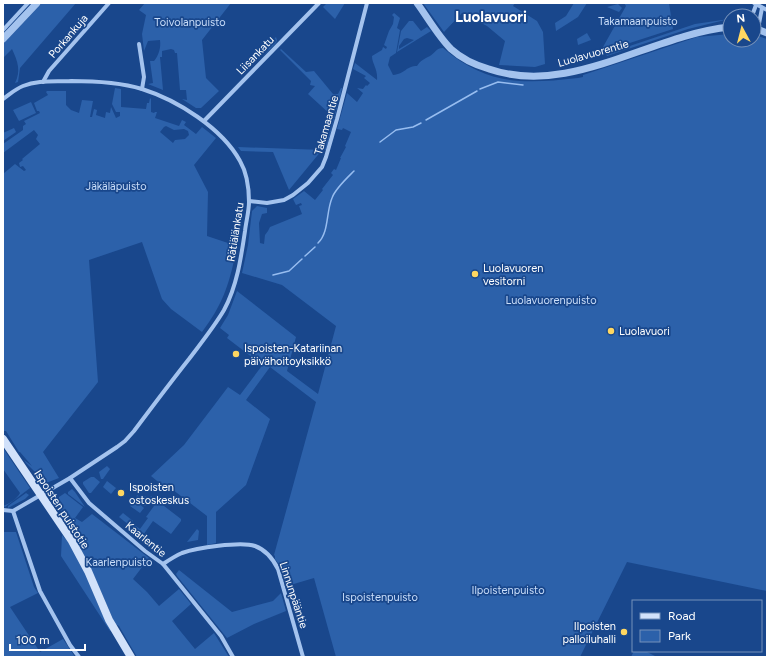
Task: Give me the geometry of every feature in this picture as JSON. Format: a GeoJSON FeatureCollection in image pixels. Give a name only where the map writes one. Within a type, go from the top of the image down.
{"type":"FeatureCollection","features":[{"type":"Feature","properties":{"kind":"main road","name":"Ispoisten puistotie"},"geometry":{"type":"LineString","coordinates":[[3,439],[78,552],[109,620],[131,657]]}},
{"type":"Feature","properties":{"kind":"street"},"geometry":{"type":"LineString","coordinates":[[3,30],[28,3]]}},
{"type":"Feature","properties":{"kind":"street"},"geometry":{"type":"LineString","coordinates":[[3,39],[37,3]]}},
{"type":"Feature","properties":{"kind":"street","name":"Porkankuja"},"geometry":{"type":"LineString","coordinates":[[43,82],[49,71],[109,3]]}},
{"type":"Feature","properties":{"kind":"street","name":"Liisankatu"},"geometry":{"type":"LineString","coordinates":[[204,121],[319,3]]}},
{"type":"Feature","properties":{"kind":"street","name":"Takamaantie"},"geometry":{"type":"LineString","coordinates":[[249,201],[267,203],[284,200],[308,183],[322,167],[335,126],[367,3]]}},
{"type":"Feature","properties":{"kind":"street","name":"Luolavuorentie"},"geometry":{"type":"LineString","coordinates":[[417,3],[443,40],[458,54],[481,67],[516,76],[556,75],[579,70],[687,35],[722,28]]}},
{"type":"Feature","properties":{"kind":"street"},"geometry":{"type":"LineString","coordinates":[[755,4],[767,10]]}},
{"type":"Feature","properties":{"kind":"street"},"geometry":{"type":"LineString","coordinates":[[140,44],[144,77],[142,89]]}},
{"type":"Feature","properties":{"kind":"street","name":"Rätiälänkatu"},"geometry":{"type":"LineString","coordinates":[[3,99],[22,86],[43,82],[88,81],[110,82],[142,89],[170,100],[204,121],[226,142],[241,162],[247,180],[249,201],[242,251],[237,274],[228,300],[217,320],[125,441],[108,454],[13,512]]}},
{"type":"Feature","properties":{"kind":"street","name":"Kaarlentie"},"geometry":{"type":"LineString","coordinates":[[70,478],[89,503],[145,551],[163,564],[221,636],[233,657]]}},
{"type":"Feature","properties":{"kind":"street"},"geometry":{"type":"LineString","coordinates":[[3,510],[13,512],[40,591],[70,645],[79,657]]}},
{"type":"Feature","properties":{"kind":"street","name":"Linnunpääntie"},"geometry":{"type":"LineString","coordinates":[[163,564],[175,556],[187,552],[226,546],[250,545],[264,551],[272,558],[278,569],[303,657]]}},
{"type":"Feature","properties":{"kind":"green space"},"geometry":{"type":"Polygon","coordinates":[[[42,3],[76,3],[20,68],[18,82],[15,83],[18,74],[17,62],[12,49],[3,58],[3,44],[42,3]]]}},
{"type":"Feature","properties":{"kind":"green space","name":"Toivolanpuisto"},"geometry":{"type":"Polygon","coordinates":[[[145,3],[231,3],[202,40],[206,78],[219,91],[201,108],[196,108],[182,99],[187,100],[186,90],[180,90],[177,53],[175,53],[174,50],[171,49],[162,51],[162,57],[160,57],[163,90],[148,84],[153,83],[150,61],[154,61],[157,56],[160,40],[148,41],[144,51],[142,34],[146,15],[139,10],[145,3]]]}},
{"type":"Feature","properties":{"kind":"green space"},"geometry":{"type":"Polygon","coordinates":[[[327,3],[345,3],[335,19],[323,7],[327,3]]]}},
{"type":"Feature","properties":{"kind":"green space"},"geometry":{"type":"Polygon","coordinates":[[[423,3],[515,3],[513,6],[537,21],[543,32],[545,64],[535,67],[499,65],[505,41],[487,26],[462,13],[444,32],[423,3]]]}},
{"type":"Feature","properties":{"kind":"green space","name":"Takamaanpuisto"},"geometry":{"type":"Polygon","coordinates":[[[574,3],[587,3],[578,17],[556,31],[555,23],[566,16],[574,3]]]}},
{"type":"Feature","properties":{"kind":"green space","name":"Takamaanpuisto"},"geometry":{"type":"Polygon","coordinates":[[[624,3],[669,3],[673,29],[605,51],[603,47],[626,6],[624,3]]]}},
{"type":"Feature","properties":{"kind":"green space"},"geometry":{"type":"Polygon","coordinates":[[[618,4],[622,8],[619,12],[607,7],[618,4]]]}},
{"type":"Feature","properties":{"kind":"green space","name":"Luolavuorenpuisto"},"geometry":{"type":"Polygon","coordinates":[[[394,13],[400,18],[397,28],[400,30],[396,53],[390,57],[388,65],[393,75],[410,67],[417,66],[420,62],[441,48],[475,70],[491,76],[507,80],[540,81],[583,77],[583,75],[697,37],[722,35],[722,48],[762,48],[762,37],[767,39],[767,591],[627,562],[580,657],[336,657],[314,578],[287,586],[280,566],[274,555],[316,402],[270,367],[246,400],[270,419],[246,485],[216,512],[216,543],[207,545],[207,516],[164,483],[162,485],[151,476],[184,445],[228,387],[240,395],[264,363],[259,359],[257,361],[227,338],[229,335],[220,328],[228,315],[237,291],[296,337],[287,371],[318,394],[336,326],[282,285],[242,273],[248,245],[252,211],[257,206],[267,208],[267,213],[262,214],[259,223],[260,243],[264,244],[265,235],[270,227],[302,214],[299,206],[302,205],[301,203],[296,205],[293,199],[304,191],[315,200],[323,190],[322,189],[333,175],[331,173],[334,169],[336,170],[351,132],[343,128],[342,130],[337,129],[347,93],[357,102],[363,93],[357,88],[363,89],[370,83],[364,78],[366,76],[353,69],[355,63],[377,80],[377,73],[372,56],[382,50],[383,47],[386,49],[387,47],[384,45],[393,24],[394,17],[392,15],[394,13]]]}},
{"type":"Feature","properties":{"kind":"green space"},"geometry":{"type":"Polygon","coordinates":[[[722,20],[688,29],[607,56],[606,54],[695,24],[722,20]]]}},
{"type":"Feature","properties":{"kind":"green space"},"geometry":{"type":"Polygon","coordinates":[[[409,21],[413,21],[421,31],[427,27],[431,31],[397,52],[401,31],[409,21]],[[407,38],[404,39],[399,46],[399,49],[414,40],[407,38]]]}},
{"type":"Feature","properties":{"kind":"green space"},"geometry":{"type":"Polygon","coordinates":[[[587,33],[591,40],[578,45],[577,39],[587,33]]]}},
{"type":"Feature","properties":{"kind":"green space"},"geometry":{"type":"Polygon","coordinates":[[[276,37],[276,43],[263,56],[268,50],[266,47],[276,37]]]}},
{"type":"Feature","properties":{"kind":"green space"},"geometry":{"type":"Polygon","coordinates":[[[281,49],[306,72],[314,71],[333,94],[338,94],[342,88],[340,98],[336,97],[338,104],[326,150],[322,150],[331,115],[308,94],[315,86],[310,85],[311,81],[280,50],[281,49]]]}},
{"type":"Feature","properties":{"kind":"green space","name":"Jäkäläpuisto"},"geometry":{"type":"Polygon","coordinates":[[[115,88],[121,89],[121,107],[146,109],[150,98],[151,112],[157,112],[155,118],[179,126],[182,120],[186,122],[184,125],[196,134],[202,127],[216,138],[194,165],[208,192],[207,236],[237,246],[232,271],[221,302],[202,332],[171,309],[162,299],[142,242],[89,260],[98,382],[43,452],[59,478],[46,483],[26,463],[24,460],[32,466],[19,452],[6,431],[3,431],[3,174],[15,164],[24,171],[26,170],[23,166],[20,167],[19,163],[40,144],[36,139],[38,135],[34,130],[3,153],[3,144],[23,130],[23,126],[26,124],[24,121],[40,113],[37,111],[34,103],[48,95],[46,92],[47,91],[66,91],[66,105],[71,110],[79,113],[82,100],[93,101],[90,117],[92,117],[94,109],[97,110],[96,115],[105,118],[106,112],[110,113],[111,107],[116,118],[120,116],[120,112],[116,112],[112,104],[115,88]],[[166,126],[160,132],[173,143],[175,140],[185,139],[189,135],[188,131],[184,129],[174,130],[166,126]]]}},
{"type":"Feature","properties":{"kind":"green space"},"geometry":{"type":"Polygon","coordinates":[[[31,102],[36,113],[19,121],[13,110],[31,102]]]}},
{"type":"Feature","properties":{"kind":"green space"},"geometry":{"type":"Polygon","coordinates":[[[14,128],[16,132],[3,141],[3,133],[14,128]]]}},
{"type":"Feature","properties":{"kind":"green space"},"geometry":{"type":"Polygon","coordinates":[[[238,147],[322,150],[289,190],[273,152],[241,151],[238,147]]]}},
{"type":"Feature","properties":{"kind":"green space"},"geometry":{"type":"Polygon","coordinates":[[[3,448],[30,488],[13,501],[20,493],[3,469],[3,448]]]}},
{"type":"Feature","properties":{"kind":"green space"},"geometry":{"type":"Polygon","coordinates":[[[107,466],[110,469],[103,479],[101,479],[99,472],[107,466]]]}},
{"type":"Feature","properties":{"kind":"green space"},"geometry":{"type":"Polygon","coordinates":[[[91,477],[94,477],[100,482],[91,493],[89,493],[83,482],[91,477]]]}},
{"type":"Feature","properties":{"kind":"green space"},"geometry":{"type":"Polygon","coordinates":[[[107,481],[116,488],[111,494],[103,487],[107,481]]]}},
{"type":"Feature","properties":{"kind":"green space"},"geometry":{"type":"Polygon","coordinates":[[[72,489],[85,507],[68,494],[68,492],[72,489]]]}},
{"type":"Feature","properties":{"kind":"green space"},"geometry":{"type":"Polygon","coordinates":[[[26,493],[29,495],[25,499],[8,508],[8,506],[26,493]]]}},
{"type":"Feature","properties":{"kind":"green space","name":"Kaarlenpuisto"},"geometry":{"type":"Polygon","coordinates":[[[65,493],[83,507],[75,518],[82,522],[92,514],[149,558],[133,579],[159,606],[179,589],[191,604],[172,621],[195,649],[214,633],[229,657],[137,657],[119,626],[115,624],[88,562],[76,541],[78,539],[58,506],[59,497],[65,493]]]}},
{"type":"Feature","properties":{"kind":"green space"},"geometry":{"type":"Polygon","coordinates":[[[137,495],[142,499],[145,496],[149,499],[151,496],[181,519],[171,534],[153,521],[141,538],[159,549],[162,553],[157,553],[140,540],[131,526],[133,524],[140,529],[154,506],[149,501],[145,506],[136,499],[137,495]]]}},
{"type":"Feature","properties":{"kind":"green space"},"geometry":{"type":"Polygon","coordinates":[[[135,500],[144,508],[140,513],[130,506],[135,500]]]}},
{"type":"Feature","properties":{"kind":"green space"},"geometry":{"type":"Polygon","coordinates":[[[123,513],[133,521],[129,525],[119,517],[123,513]]]}},
{"type":"Feature","properties":{"kind":"green space"},"geometry":{"type":"Polygon","coordinates":[[[197,529],[199,531],[198,540],[187,542],[197,529]]]}},
{"type":"Feature","properties":{"kind":"green space"},"geometry":{"type":"Polygon","coordinates":[[[3,532],[16,532],[34,587],[38,593],[10,607],[40,652],[63,639],[75,657],[3,657],[3,532]]]}},
{"type":"Feature","properties":{"kind":"green space"},"geometry":{"type":"Polygon","coordinates":[[[62,535],[75,551],[111,631],[61,556],[62,535]]]}},
{"type":"Feature","properties":{"kind":"green space"},"geometry":{"type":"Polygon","coordinates":[[[179,570],[232,612],[273,601],[281,593],[286,611],[254,624],[227,638],[177,576],[176,574],[179,570]]]}},
{"type":"Feature","properties":{"kind":"green space"},"geometry":{"type":"Polygon","coordinates":[[[634,652],[647,652],[657,657],[631,657],[634,652]]]}},
{"type":"Feature","properties":{"kind":"waterway"},"geometry":{"type":"LineString","coordinates":[[480,89],[498,82],[523,85]]}},
{"type":"Feature","properties":{"kind":"waterway"},"geometry":{"type":"LineString","coordinates":[[426,120],[477,91]]}},
{"type":"Feature","properties":{"kind":"waterway"},"geometry":{"type":"LineString","coordinates":[[380,142],[396,130],[413,127],[421,123]]}},
{"type":"Feature","properties":{"kind":"waterway"},"geometry":{"type":"LineString","coordinates":[[318,243],[324,234],[330,204],[334,195],[354,171]]}},
{"type":"Feature","properties":{"kind":"waterway"},"geometry":{"type":"LineString","coordinates":[[305,256],[315,247]]}},
{"type":"Feature","properties":{"kind":"waterway"},"geometry":{"type":"LineString","coordinates":[[273,275],[289,271],[302,259]]}},
{"type":"Feature","properties":{"kind":"place","name":"Luolavuoren vesitorni"},"geometry":{"type":"Point","coordinates":[475,274]}},
{"type":"Feature","properties":{"kind":"place","name":"Luolavuori"},"geometry":{"type":"Point","coordinates":[611,331]}},
{"type":"Feature","properties":{"kind":"place","name":"Ispoisten-Katariinan päivähoitoyksikkö"},"geometry":{"type":"Point","coordinates":[236,354]}},
{"type":"Feature","properties":{"kind":"place","name":"Ispoisten ostoskeskus"},"geometry":{"type":"Point","coordinates":[121,493]}},
{"type":"Feature","properties":{"kind":"place","name":"Ilpoisten palloiluhalli"},"geometry":{"type":"Point","coordinates":[624,632]}},
{"type":"Feature","properties":{"kind":"district","name":"Luolavuori"},"geometry":{"type":"Point","coordinates":[491,17]}},
{"type":"Feature","properties":{"kind":"park label","name":"Ilpoistenpuisto"},"geometry":{"type":"Point","coordinates":[508,590]}},
{"type":"Feature","properties":{"kind":"park label","name":"Ispoistenpuisto"},"geometry":{"type":"Point","coordinates":[380,597]}}]}
